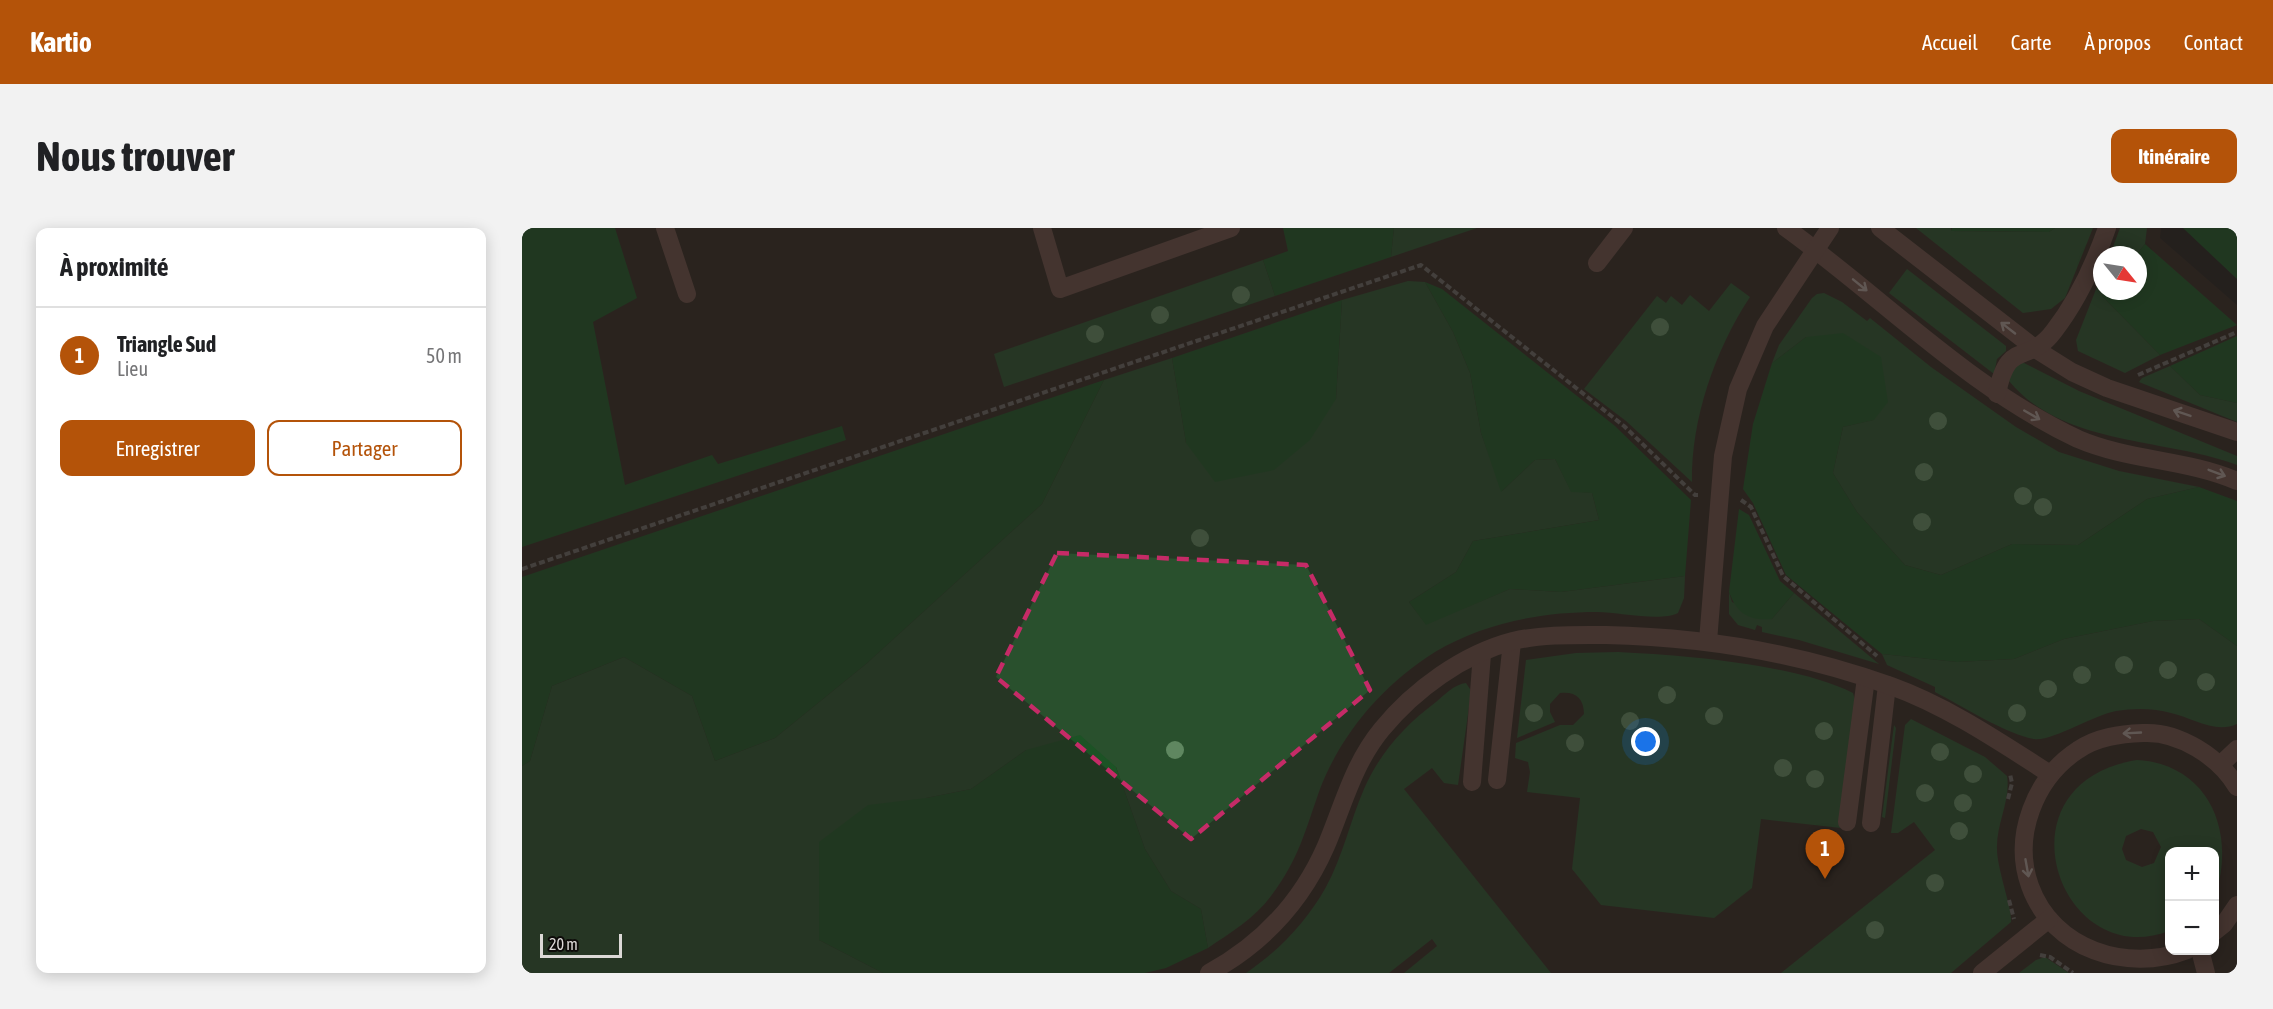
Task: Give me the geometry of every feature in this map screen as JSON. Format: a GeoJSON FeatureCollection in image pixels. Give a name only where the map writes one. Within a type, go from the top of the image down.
{"type":"FeatureCollection","features":[{"type":"Feature","properties":{"kind":"lane"},"geometry":{"type":"LineString","coordinates":[[665,228],[687,294]]}},
{"type":"Feature","properties":{"kind":"lane"},"geometry":{"type":"LineString","coordinates":[[1042,228],[1060,289],[1231,228]]}},
{"type":"Feature","properties":{"kind":"lane"},"geometry":{"type":"LineString","coordinates":[[1597,263],[1624,228]]}},
{"type":"Feature","properties":{"kind":"lane"},"geometry":{"type":"LineString","coordinates":[[1786,228],[1997,394],[2081,440],[2114,451],[2211,469],[2237,481]]}},
{"type":"Feature","properties":{"kind":"lane"},"geometry":{"type":"LineString","coordinates":[[1708,641],[1723,456],[1738,389],[1765,326],[1830,228]]}},
{"type":"Feature","properties":{"kind":"lane"},"geometry":{"type":"LineString","coordinates":[[1881,228],[2037,350],[2072,372],[2107,388],[2237,432]]}},
{"type":"Feature","properties":{"kind":"lane"},"geometry":{"type":"LineString","coordinates":[[1997,394],[2004,367],[2014,355],[2037,350],[2053,333],[2077,300],[2107,228]]}},
{"type":"Feature","properties":{"kind":"lane"},"geometry":{"type":"LineString","coordinates":[[1209,973],[1248,948],[1268,931],[1303,890],[1326,845],[1363,755],[1381,730],[1428,684],[1454,667],[1512,642],[1571,635],[1708,641],[1801,657],[1890,686],[2000,742],[2050,774]]}},
{"type":"Feature","properties":{"kind":"lane"},"geometry":{"type":"LineString","coordinates":[[1497,780],[1512,642]]}},
{"type":"Feature","properties":{"kind":"lane"},"geometry":{"type":"LineString","coordinates":[[1472,782],[1482,654]]}},
{"type":"Feature","properties":{"kind":"lane"},"geometry":{"type":"LineString","coordinates":[[1847,822],[1866,678]]}},
{"type":"Feature","properties":{"kind":"lane"},"geometry":{"type":"LineString","coordinates":[[1871,823],[1890,686]]}},
{"type":"Feature","properties":{"kind":"lane"},"geometry":{"type":"LineString","coordinates":[[2177,955],[2136,962],[2103,957],[2073,942],[2049,920],[2030,885],[2023,847],[2030,808],[2050,774],[2078,749],[2114,734],[2152,732],[2189,743],[2220,765],[2237,787]]}},
{"type":"Feature","properties":{"kind":"lane"},"geometry":{"type":"LineString","coordinates":[[2220,765],[2237,749]]}},
{"type":"Feature","properties":{"kind":"lane"},"geometry":{"type":"LineString","coordinates":[[2219,928],[2237,905]]}},
{"type":"Feature","properties":{"kind":"lane"},"geometry":{"type":"LineString","coordinates":[[1982,973],[2049,920]]}},
{"type":"Feature","properties":{"kind":"lane"},"geometry":{"type":"LineString","coordinates":[[2201,955],[2206,973]]}},
{"type":"Feature","properties":{"kind":"path"},"geometry":{"type":"LineString","coordinates":[[522,568],[1421,265],[1624,426],[1695,495],[1720,498]]}},
{"type":"Feature","properties":{"kind":"path"},"geometry":{"type":"LineString","coordinates":[[2107,388],[2237,332]]}},
{"type":"Feature","properties":{"kind":"path"},"geometry":{"type":"LineString","coordinates":[[1737,511],[1738,499],[1751,507],[1783,576],[1880,658],[1890,686]]}},
{"type":"Feature","properties":{"kind":"path"},"geometry":{"type":"LineString","coordinates":[[2004,767],[2012,783],[2008,802]]}},
{"type":"Feature","properties":{"kind":"path"},"geometry":{"type":"LineString","coordinates":[[2007,895],[2013,910],[2013,923]]}},
{"type":"Feature","properties":{"kind":"path"},"geometry":{"type":"LineString","coordinates":[[2035,958],[2050,957],[2073,973]]}},
{"type":"Feature","properties":{"kind":"highlighted area"},"geometry":{"type":"Polygon","coordinates":[[[1057,553],[1306,565],[1370,690],[1191,839],[996,677],[1057,553]]]}},
{"type":"Feature","properties":{"kind":"shaded area"},"geometry":{"type":"Polygon","coordinates":[[[565,228],[2161,228],[2160,238],[2237,305],[2237,973],[522,973],[522,545],[565,228]]]}},
{"type":"Feature","properties":{"kind":"green space"},"geometry":{"type":"Polygon","coordinates":[[[522,228],[615,228],[637,298],[593,322],[625,485],[712,455],[718,464],[842,426],[846,440],[522,547],[522,228]]]}},
{"type":"Feature","properties":{"kind":"green space"},"geometry":{"type":"Polygon","coordinates":[[[1283,228],[1394,228],[1391,257],[1275,296],[1263,260],[1288,251],[1283,228]]]}},
{"type":"Feature","properties":{"kind":"green space"},"geometry":{"type":"Polygon","coordinates":[[[1394,228],[1477,228],[1391,257],[1394,228]]]}},
{"type":"Feature","properties":{"kind":"green space"},"geometry":{"type":"Polygon","coordinates":[[[1916,228],[1951,228],[1951,231],[2049,232],[2055,228],[2093,228],[2065,298],[2051,309],[2023,313],[1916,228]]]}},
{"type":"Feature","properties":{"kind":"green space"},"geometry":{"type":"Polygon","coordinates":[[[1952,228],[2055,228],[2049,232],[1951,231],[1952,228]]]}},
{"type":"Feature","properties":{"kind":"green space"},"geometry":{"type":"Polygon","coordinates":[[[2120,228],[2147,228],[2143,246],[2113,246],[2120,228]]]}},
{"type":"Feature","properties":{"kind":"green space"},"geometry":{"type":"Polygon","coordinates":[[[2183,228],[2237,228],[2237,279],[2183,228]]]}},
{"type":"Feature","properties":{"kind":"green space"},"geometry":{"type":"Polygon","coordinates":[[[2145,244],[2237,325],[2160,355],[2106,300],[2147,300],[2147,246],[2143,246],[2145,244]]]}},
{"type":"Feature","properties":{"kind":"green space"},"geometry":{"type":"Polygon","coordinates":[[[1263,260],[1275,296],[1004,387],[994,354],[1263,260]]]}},
{"type":"Feature","properties":{"kind":"green space"},"geometry":{"type":"Polygon","coordinates":[[[1907,269],[2006,346],[2006,351],[1997,359],[1994,374],[1889,293],[1907,269]]]}},
{"type":"Feature","properties":{"kind":"green space"},"geometry":{"type":"Polygon","coordinates":[[[1408,281],[1425,282],[1453,332],[1470,373],[1481,433],[1502,491],[1535,460],[1555,459],[1571,491],[1592,493],[1599,520],[1473,541],[1456,572],[1409,602],[1426,624],[1510,589],[1561,592],[1685,576],[1684,598],[1678,613],[1661,617],[1606,612],[1555,614],[1513,621],[1453,642],[1416,665],[1382,694],[1340,748],[1320,789],[1295,857],[1281,883],[1265,904],[1250,918],[1208,948],[1201,909],[1171,891],[1145,849],[1116,767],[1026,750],[971,789],[926,798],[819,940],[883,973],[522,973],[522,766],[530,761],[552,686],[624,657],[692,696],[715,761],[775,738],[866,664],[1042,504],[1104,380],[1172,358],[1186,443],[1336,399],[1342,300],[1408,281]]]}},
{"type":"Feature","properties":{"kind":"green space"},"geometry":{"type":"Polygon","coordinates":[[[1425,282],[1442,289],[1615,426],[1691,500],[1685,576],[1561,592],[1510,589],[1426,625],[1409,602],[1456,572],[1473,541],[1599,520],[1592,493],[1571,492],[1555,459],[1535,460],[1501,492],[1481,433],[1470,373],[1453,332],[1425,282]]]}},
{"type":"Feature","properties":{"kind":"green space"},"geometry":{"type":"Polygon","coordinates":[[[1731,283],[1750,297],[1726,339],[1708,386],[1696,434],[1692,482],[1626,421],[1584,389],[1657,296],[1666,303],[1671,296],[1682,305],[1690,295],[1709,311],[1731,283]]]}},
{"type":"Feature","properties":{"kind":"green space"},"geometry":{"type":"Polygon","coordinates":[[[1824,293],[1842,302],[1867,321],[1870,318],[1931,367],[2016,427],[2059,452],[2119,471],[2199,487],[2147,499],[2078,545],[2012,544],[1941,575],[1905,565],[1857,512],[1833,473],[1843,427],[1873,420],[1806,337],[1772,363],[1779,345],[1812,298],[1824,293]]]}},
{"type":"Feature","properties":{"kind":"green space"},"geometry":{"type":"Polygon","coordinates":[[[2093,297],[2093,300],[2106,300],[2160,355],[2125,373],[2078,351],[2076,340],[2093,297]]]}},
{"type":"Feature","properties":{"kind":"green space"},"geometry":{"type":"Polygon","coordinates":[[[1342,300],[1336,399],[1310,440],[1274,470],[1215,482],[1186,443],[1172,358],[1342,300]]]}},
{"type":"Feature","properties":{"kind":"green space"},"geometry":{"type":"Polygon","coordinates":[[[1843,333],[1881,357],[1888,402],[1874,420],[1843,427],[1833,473],[1857,512],[1905,565],[1941,575],[2012,544],[2078,545],[2147,499],[2199,487],[2237,501],[2237,646],[2199,619],[2153,621],[2064,639],[2014,659],[1957,662],[1882,654],[1786,575],[1753,503],[1743,489],[1753,424],[1772,363],[1806,337],[1843,333]]]}},
{"type":"Feature","properties":{"kind":"green space"},"geometry":{"type":"Polygon","coordinates":[[[2237,336],[2237,403],[2200,395],[2170,366],[2237,336]]]}},
{"type":"Feature","properties":{"kind":"green space"},"geometry":{"type":"Polygon","coordinates":[[[2022,362],[2079,391],[2237,456],[2237,465],[2209,456],[2085,429],[2057,418],[2031,402],[2009,381],[2010,368],[2022,362]]]}},
{"type":"Feature","properties":{"kind":"green space"},"geometry":{"type":"Polygon","coordinates":[[[2170,366],[2200,395],[2237,403],[2237,422],[2139,382],[2142,378],[2170,366]]]}},
{"type":"Feature","properties":{"kind":"green space"},"geometry":{"type":"Polygon","coordinates":[[[1104,380],[1042,504],[866,664],[775,738],[715,761],[692,696],[624,657],[552,686],[530,761],[522,766],[522,577],[1104,380]]]}},
{"type":"Feature","properties":{"kind":"green space"},"geometry":{"type":"Polygon","coordinates":[[[1739,509],[1749,515],[1780,581],[1794,593],[1772,619],[1757,619],[1740,611],[1729,592],[1739,509]]]}},
{"type":"Feature","properties":{"kind":"green space"},"geometry":{"type":"Polygon","coordinates":[[[1729,592],[1732,602],[1772,619],[1794,593],[1879,664],[1799,640],[1762,632],[1762,627],[1757,625],[1755,630],[1738,625],[1729,614],[1729,592]]]}},
{"type":"Feature","properties":{"kind":"green space"},"geometry":{"type":"Polygon","coordinates":[[[2199,619],[2237,646],[2237,724],[2229,727],[2212,726],[2164,711],[2130,709],[2107,713],[2051,736],[2034,739],[1998,726],[1935,692],[1935,687],[1887,665],[1882,654],[1957,662],[2014,659],[2064,639],[2153,621],[2199,619]]]}},
{"type":"Feature","properties":{"kind":"green space"},"geometry":{"type":"Polygon","coordinates":[[[1618,652],[1705,659],[1770,668],[1829,683],[1853,693],[1855,700],[1841,828],[1761,819],[1752,888],[1714,918],[1601,905],[1572,869],[1580,798],[1527,792],[1530,772],[1528,762],[1515,758],[1516,743],[1560,725],[1573,725],[1584,714],[1584,708],[1578,697],[1570,693],[1560,693],[1550,704],[1550,712],[1555,722],[1517,738],[1526,660],[1576,653],[1618,652]]]}},
{"type":"Feature","properties":{"kind":"green space"},"geometry":{"type":"Polygon","coordinates":[[[1466,683],[1470,689],[1470,700],[1458,785],[1444,783],[1432,768],[1404,789],[1551,973],[1404,973],[1437,946],[1432,939],[1389,973],[1246,973],[1291,935],[1318,900],[1337,863],[1364,789],[1385,752],[1425,711],[1454,688],[1466,683]]]}},
{"type":"Feature","properties":{"kind":"green space"},"geometry":{"type":"Polygon","coordinates":[[[1911,719],[1985,757],[2007,776],[2007,794],[1997,849],[2011,922],[1951,973],[1781,973],[1935,850],[1914,822],[1898,833],[1891,833],[1905,725],[1911,719]]]}},
{"type":"Feature","properties":{"kind":"green space"},"geometry":{"type":"Polygon","coordinates":[[[1894,725],[1896,728],[1885,818],[1882,817],[1894,725]]]}},
{"type":"Feature","properties":{"kind":"green space"},"geometry":{"type":"Polygon","coordinates":[[[1080,735],[1116,767],[1145,849],[1171,891],[1201,909],[1208,948],[1166,968],[1145,973],[883,973],[819,940],[819,842],[868,805],[926,798],[971,789],[1026,750],[1080,735]]]}},
{"type":"Feature","properties":{"kind":"green space"},"geometry":{"type":"Polygon","coordinates":[[[2137,760],[2162,764],[2182,774],[2199,788],[2211,805],[2219,825],[2222,848],[2219,880],[2219,847],[2165,847],[2165,932],[2130,937],[2097,925],[2073,901],[2058,870],[2055,835],[2066,802],[2093,776],[2137,760]],[[2141,829],[2126,836],[2122,849],[2126,860],[2142,867],[2154,863],[2161,847],[2153,832],[2141,829]]]}},
{"type":"Feature","properties":{"kind":"green space"},"geometry":{"type":"Polygon","coordinates":[[[2045,957],[2069,973],[2019,973],[2036,960],[2045,957]]]}},
{"type":"Feature","properties":{"kind":"place","name":"Triangle Sud"},"geometry":{"type":"Point","coordinates":[1825,879]}}]}
